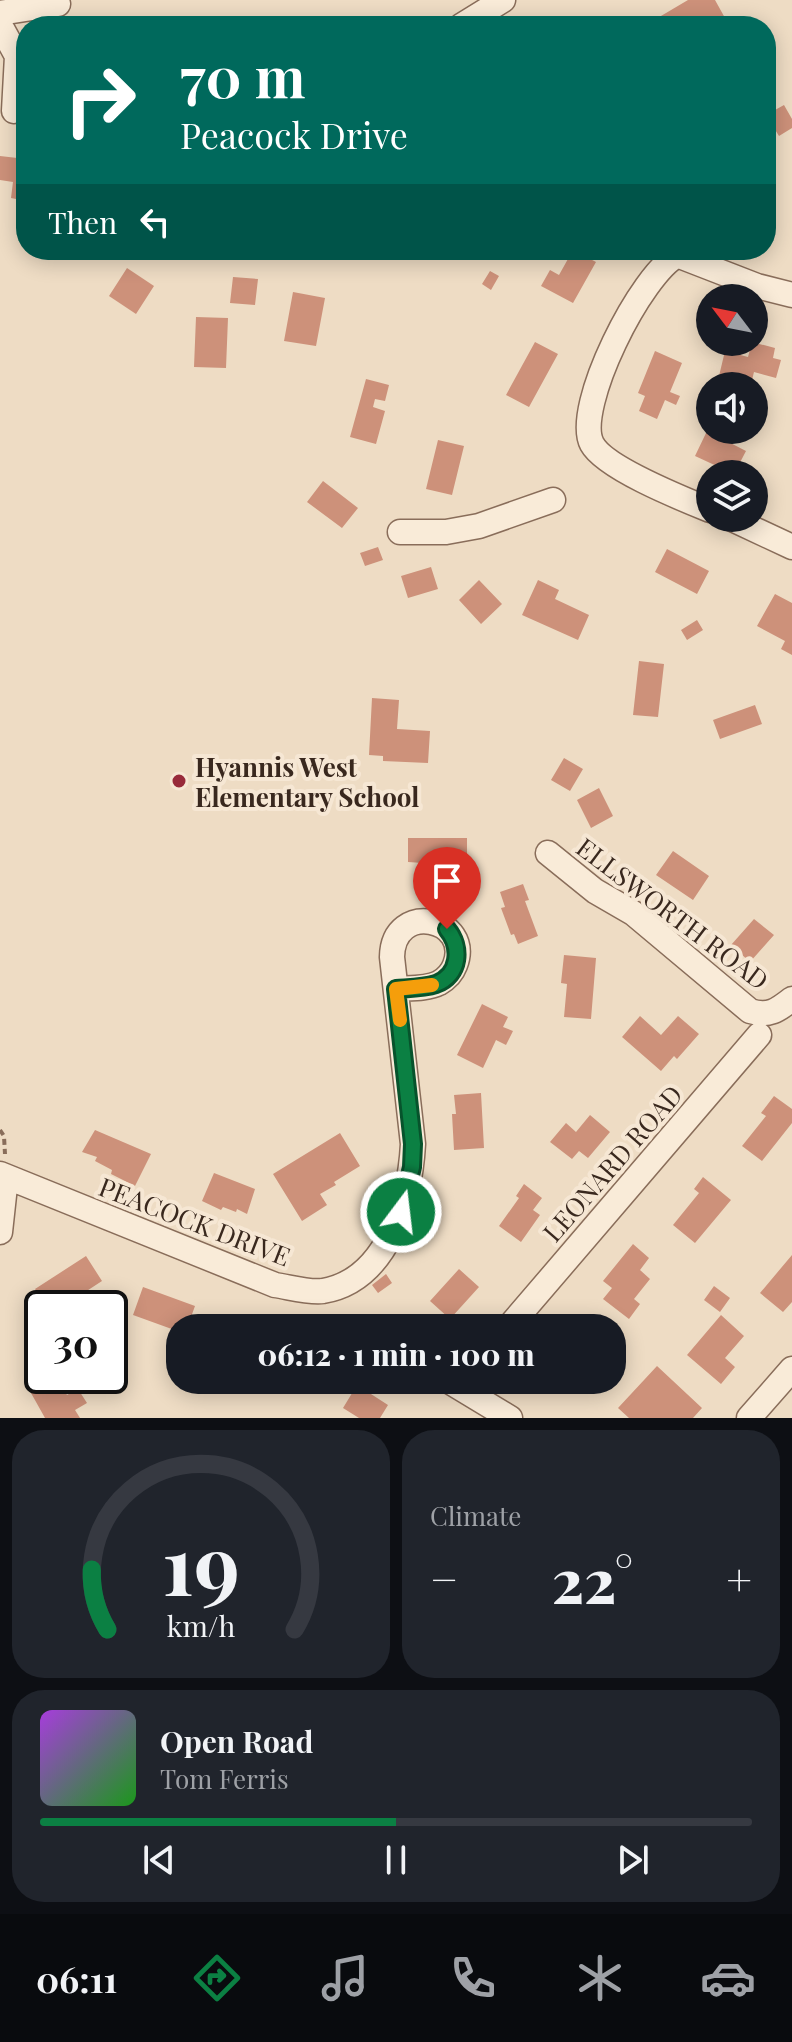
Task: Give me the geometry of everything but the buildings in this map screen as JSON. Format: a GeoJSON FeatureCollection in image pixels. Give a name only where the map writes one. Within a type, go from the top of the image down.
{"type":"FeatureCollection","features":[{"type":"Feature","properties":{"kind":"street"},"geometry":{"type":"LineString","coordinates":[[477,16],[503,0]]}},
{"type":"Feature","properties":{"kind":"street"},"geometry":{"type":"LineString","coordinates":[[0,13],[58,4]]}},
{"type":"Feature","properties":{"kind":"street"},"geometry":{"type":"LineString","coordinates":[[0,25],[16,48]]}},
{"type":"Feature","properties":{"kind":"street"},"geometry":{"type":"LineString","coordinates":[[666,260],[642,290],[602,372],[588,426],[593,446],[611,462],[696,503]]}},
{"type":"Feature","properties":{"kind":"street"},"geometry":{"type":"LineString","coordinates":[[692,260],[757,286],[792,295]]}},
{"type":"Feature","properties":{"kind":"street"},"geometry":{"type":"LineString","coordinates":[[400,532],[446,532],[479,526],[553,500]]}},
{"type":"Feature","properties":{"kind":"street"},"geometry":{"type":"LineString","coordinates":[[760,532],[792,547]]}},
{"type":"Feature","properties":{"kind":"street","name":"ELLSWORTH ROAD"},"geometry":{"type":"LineString","coordinates":[[548,853],[588,886],[645,922],[762,1025]]}},
{"type":"Feature","properties":{"kind":"street","name":"PEACOCK DRIVE"},"geometry":{"type":"LineString","coordinates":[[3,1175],[275,1285],[322,1291],[336,1287],[367,1267],[382,1249],[401,1212],[412,1167],[413,1144],[396,989]]}},
{"type":"Feature","properties":{"kind":"street","name":"LEONARD ROAD"},"geometry":{"type":"LineString","coordinates":[[520,1314],[762,1025],[792,999]]}},
{"type":"Feature","properties":{"kind":"street"},"geometry":{"type":"LineString","coordinates":[[0,1232],[3,1175]]}},
{"type":"Feature","properties":{"kind":"street"},"geometry":{"type":"LineString","coordinates":[[749,1418],[792,1369]]}},
{"type":"Feature","properties":{"kind":"street"},"geometry":{"type":"LineString","coordinates":[[474,1394],[510,1418]]}},
{"type":"Feature","properties":{"kind":"slow traffic"},"geometry":{"type":"LineString","coordinates":[[400,1020],[396,989],[432,985]]}},
{"type":"Feature","properties":{"kind":"place","name":"Hyannis West Elementary School"},"geometry":{"type":"Point","coordinates":[179,781]}},
{"type":"Feature","properties":{"kind":"route"},"geometry":{"type":"LineString","coordinates":[[401,1212],[412,1167],[413,1144],[396,989],[433,985],[450,974],[456,961],[457,948],[447,929]]}}]}
